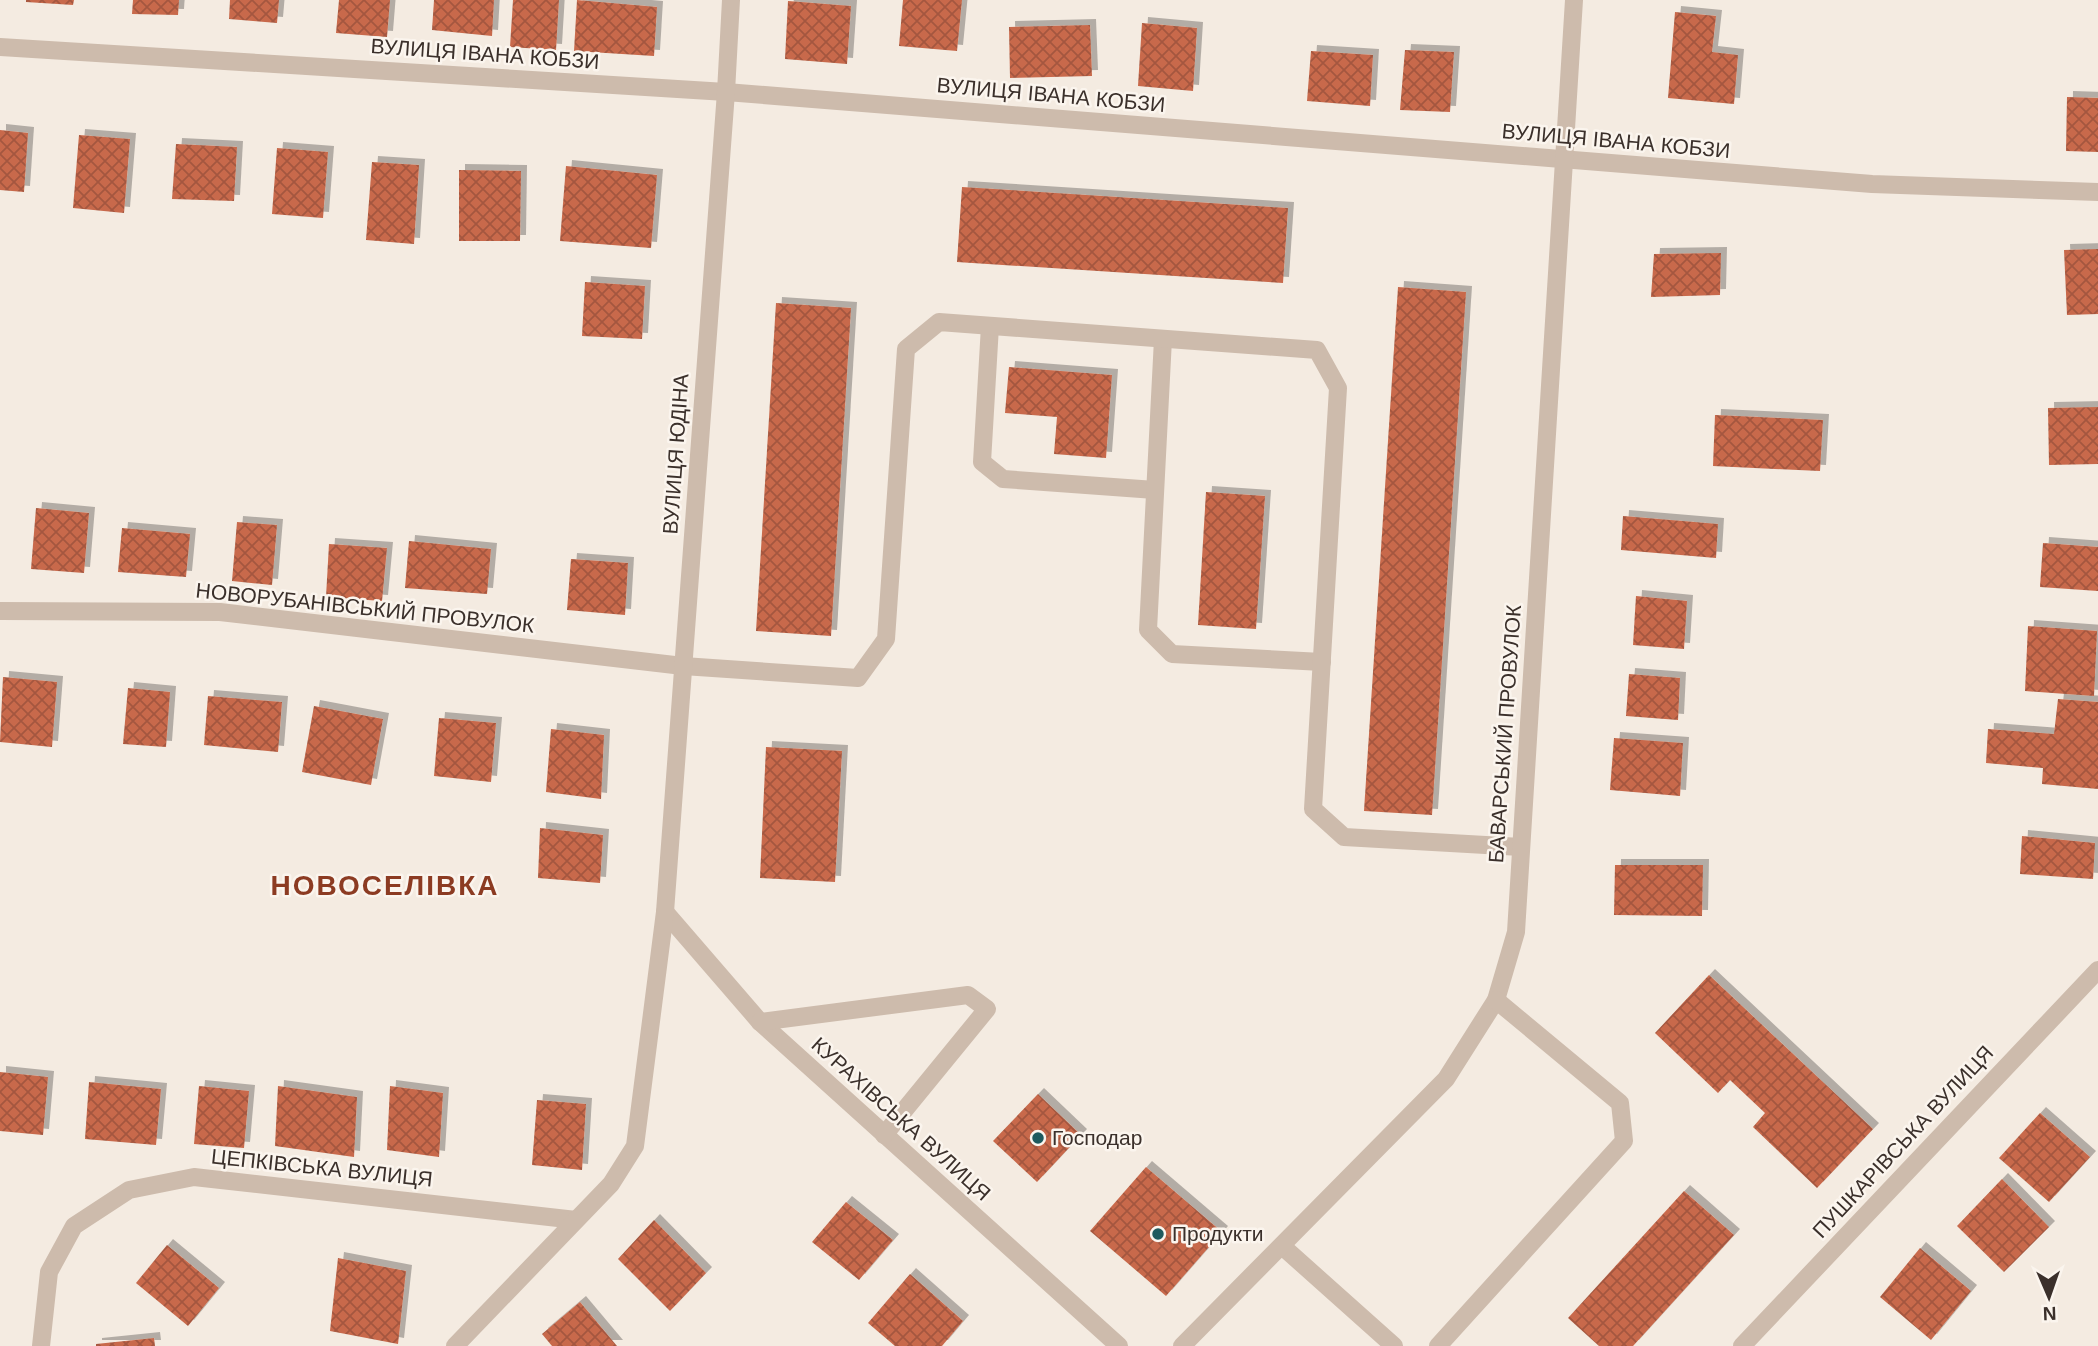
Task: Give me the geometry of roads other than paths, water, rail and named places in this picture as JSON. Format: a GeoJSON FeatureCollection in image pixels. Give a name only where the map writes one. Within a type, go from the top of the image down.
{"type":"FeatureCollection","features":[{"type":"Feature","properties":{"kind":"street","name":"ВУЛИЦЯ ЮДІНА"},"geometry":{"type":"LineString","coordinates":[[455,1346],[611,1184],[635,1146],[665,912],[731,0]]}},
{"type":"Feature","properties":{"kind":"street","name":"БАВАРСЬКИЙ ПРОВУЛОК"},"geometry":{"type":"LineString","coordinates":[[1182,1346],[1446,1079],[1496,1000],[1516,932],[1574,0]]}},
{"type":"Feature","properties":{"kind":"street","name":"ВУЛИЦЯ ІВАНА КОБЗИ"},"geometry":{"type":"LineString","coordinates":[[0,47],[726,92],[1872,184],[2098,192]]}},
{"type":"Feature","properties":{"kind":"street","name":"НОВОРУБАНІВСЬКИЙ ПРОВУЛОК"},"geometry":{"type":"LineString","coordinates":[[0,611],[220,612],[683,666],[858,678],[886,639],[906,349],[939,322],[990,326]]}},
{"type":"Feature","properties":{"kind":"street"},"geometry":{"type":"LineString","coordinates":[[1155,490],[1003,480],[982,462],[990,326],[1317,350],[1338,388],[1313,808],[1344,837],[1521,847]]}},
{"type":"Feature","properties":{"kind":"street"},"geometry":{"type":"LineString","coordinates":[[1163,339],[1149,630],[1172,654],[1322,662]]}},
{"type":"Feature","properties":{"kind":"street","name":"КУРАХІВСЬКА ВУЛИЦЯ"},"geometry":{"type":"LineString","coordinates":[[665,912],[760,1022],[1119,1346]]}},
{"type":"Feature","properties":{"kind":"street","name":"ПУШКАРІВСЬКА ВУЛИЦЯ"},"geometry":{"type":"LineString","coordinates":[[1742,1346],[2098,970]]}},
{"type":"Feature","properties":{"kind":"street"},"geometry":{"type":"LineString","coordinates":[[760,1022],[968,995],[987,1009],[884,1135]]}},
{"type":"Feature","properties":{"kind":"street"},"geometry":{"type":"LineString","coordinates":[[1438,1346],[1624,1141],[1620,1103],[1496,1000]]}},
{"type":"Feature","properties":{"kind":"street","name":"ЦЕПКІВСЬКА ВУЛИЦЯ"},"geometry":{"type":"LineString","coordinates":[[41,1346],[49,1272],[74,1226],[129,1190],[194,1177],[576,1220]]}},
{"type":"Feature","properties":{"kind":"street"},"geometry":{"type":"LineString","coordinates":[[1282,1246],[1394,1346]]}},
{"type":"Feature","properties":{"kind":"place","name":"Господар"},"geometry":{"type":"Point","coordinates":[1038,1138]}},
{"type":"Feature","properties":{"kind":"place","name":"Продукти"},"geometry":{"type":"Point","coordinates":[1158,1234]}},
{"type":"Feature","properties":{"kind":"district","name":"НОВОСЕЛІВКА"},"geometry":{"type":"Point","coordinates":[385,885]}}]}
